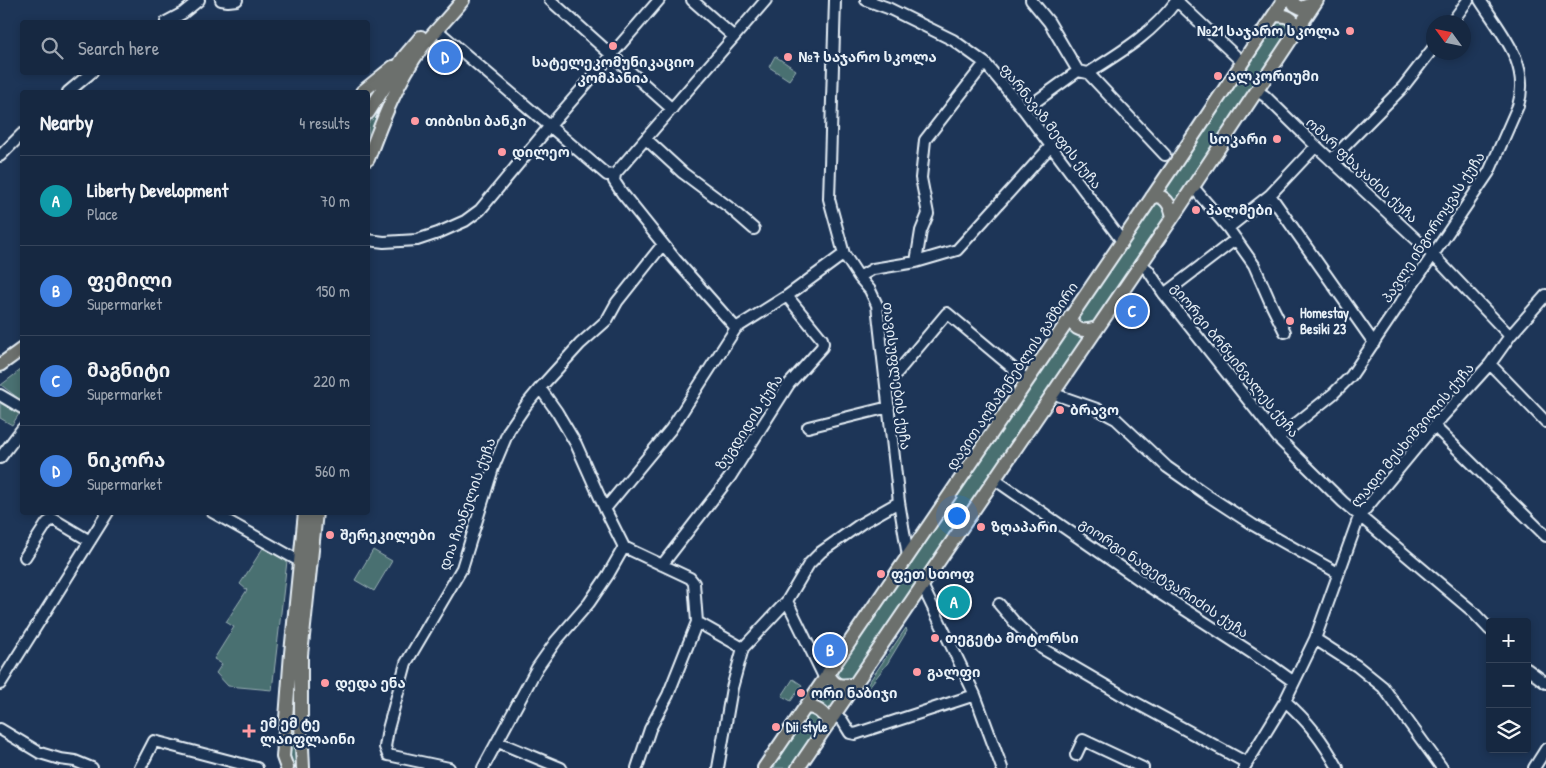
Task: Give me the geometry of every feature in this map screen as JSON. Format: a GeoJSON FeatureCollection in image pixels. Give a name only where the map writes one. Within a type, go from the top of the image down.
{"type":"FeatureCollection","features":[{"type":"Feature","properties":{"kind":"main road"},"geometry":{"type":"LineString","coordinates":[[370,110],[404,58],[453,0]]}},
{"type":"Feature","properties":{"kind":"main road"},"geometry":{"type":"LineString","coordinates":[[370,150],[408,69],[423,47],[463,0]]}},
{"type":"Feature","properties":{"kind":"main road","name":"დავით აღმაშენებლის გამზირი"},"geometry":{"type":"LineString","coordinates":[[764,768],[1284,0]]}},
{"type":"Feature","properties":{"kind":"main road"},"geometry":{"type":"LineString","coordinates":[[1292,0],[1295,5],[1301,8],[1316,2]]}},
{"type":"Feature","properties":{"kind":"main road"},"geometry":{"type":"LineString","coordinates":[[798,768],[1316,2]]}},
{"type":"Feature","properties":{"kind":"main road"},"geometry":{"type":"LineString","coordinates":[[1274,14],[1285,14],[1291,18],[1298,30]]}},
{"type":"Feature","properties":{"kind":"main road"},"geometry":{"type":"LineString","coordinates":[[364,90],[404,58]]}},
{"type":"Feature","properties":{"kind":"main road"},"geometry":{"type":"LineString","coordinates":[[1152,197],[1155,195],[1160,196],[1166,200],[1171,207],[1173,216]]}},
{"type":"Feature","properties":{"kind":"main road"},"geometry":{"type":"LineString","coordinates":[[1070,318],[1072,324],[1078,329],[1086,331],[1097,328]]}},
{"type":"Feature","properties":{"kind":"main road"},"geometry":{"type":"LineString","coordinates":[[0,365],[20,350]]}},
{"type":"Feature","properties":{"kind":"main road"},"geometry":{"type":"LineString","coordinates":[[284,764],[291,653],[305,515]]}},
{"type":"Feature","properties":{"kind":"main road"},"geometry":{"type":"LineString","coordinates":[[303,768],[301,725],[302,655],[316,515]]}},
{"type":"Feature","properties":{"kind":"main road"},"geometry":{"type":"LineString","coordinates":[[827,676],[837,685],[855,684]]}},
{"type":"Feature","properties":{"kind":"main road"},"geometry":{"type":"LineString","coordinates":[[806,707],[820,710],[825,716],[832,719]]}},
{"type":"Feature","properties":{"kind":"street"},"geometry":{"type":"LineString","coordinates":[[170,20],[183,13],[199,0]]}},
{"type":"Feature","properties":{"kind":"street"},"geometry":{"type":"LineString","coordinates":[[221,0],[228,2],[237,0]]}},
{"type":"Feature","properties":{"kind":"street"},"geometry":{"type":"LineString","coordinates":[[550,0],[672,109]]}},
{"type":"Feature","properties":{"kind":"street"},"geometry":{"type":"LineString","coordinates":[[370,240],[384,242],[417,240],[465,222],[480,210],[549,126],[658,0]]}},
{"type":"Feature","properties":{"kind":"street"},"geometry":{"type":"LineString","coordinates":[[692,0],[734,37]]}},
{"type":"Feature","properties":{"kind":"street"},"geometry":{"type":"LineString","coordinates":[[736,328],[675,259],[614,181],[615,174],[766,0]]}},
{"type":"Feature","properties":{"kind":"street","name":"თავისუფლების ქუჩა"},"geometry":{"type":"LineString","coordinates":[[835,0],[828,199],[844,254],[859,278],[870,290],[877,305],[899,502],[908,556]]}},
{"type":"Feature","properties":{"kind":"street","name":"ფარნავაზ მეფის ქუჩა"},"geometry":{"type":"LineString","coordinates":[[866,0],[888,8],[953,40],[985,63],[1024,110],[1122,241]]}},
{"type":"Feature","properties":{"kind":"street"},"geometry":{"type":"LineString","coordinates":[[1030,0],[1049,22],[1083,72],[1165,155]]}},
{"type":"Feature","properties":{"kind":"street"},"geometry":{"type":"LineString","coordinates":[[1024,110],[1083,72],[1126,49],[1158,24],[1177,0],[1242,62]]}},
{"type":"Feature","properties":{"kind":"street"},"geometry":{"type":"LineString","coordinates":[[1457,15],[1468,0]]}},
{"type":"Feature","properties":{"kind":"street","name":"პავლე ინგოროყვას ქუჩა"},"geometry":{"type":"LineString","coordinates":[[1278,438],[1333,394],[1351,376],[1489,172],[1518,106],[1522,95],[1522,84],[1516,56],[1480,0]]}},
{"type":"Feature","properties":{"kind":"street"},"geometry":{"type":"LineString","coordinates":[[437,30],[607,175],[615,174]]}},
{"type":"Feature","properties":{"kind":"street"},"geometry":{"type":"LineString","coordinates":[[1331,160],[1403,86],[1426,57]]}},
{"type":"Feature","properties":{"kind":"street"},"geometry":{"type":"LineString","coordinates":[[916,262],[921,231],[928,214],[921,178],[925,140],[985,63]]}},
{"type":"Feature","properties":{"kind":"street"},"geometry":{"type":"LineString","coordinates":[[70,90],[88,75]]}},
{"type":"Feature","properties":{"kind":"street","name":"ომარ ფხაკაძის ქუჩა"},"geometry":{"type":"LineString","coordinates":[[1257,91],[1265,96],[1432,254],[1510,336]]}},
{"type":"Feature","properties":{"kind":"street"},"geometry":{"type":"LineString","coordinates":[[0,156],[20,136]]}},
{"type":"Feature","properties":{"kind":"street"},"geometry":{"type":"LineString","coordinates":[[646,139],[683,173],[730,208],[754,229]]}},
{"type":"Feature","properties":{"kind":"street"},"geometry":{"type":"LineString","coordinates":[[859,278],[873,269],[916,262],[957,250],[1051,146]]}},
{"type":"Feature","properties":{"kind":"street"},"geometry":{"type":"LineString","coordinates":[[1228,228],[1270,195],[1316,146]]}},
{"type":"Feature","properties":{"kind":"street"},"geometry":{"type":"LineString","coordinates":[[1193,186],[1228,228],[1254,265],[1285,332]]}},
{"type":"Feature","properties":{"kind":"street"},"geometry":{"type":"LineString","coordinates":[[1270,195],[1374,343]]}},
{"type":"Feature","properties":{"kind":"street"},"geometry":{"type":"LineString","coordinates":[[1164,294],[1236,239]]}},
{"type":"Feature","properties":{"kind":"street","name":"დია ჩიანელის ქუჩა"},"geometry":{"type":"LineString","coordinates":[[448,768],[388,755],[385,747],[388,729],[406,663],[462,568],[493,468],[509,430],[540,388],[580,344],[607,320],[617,302],[663,244]]}},
{"type":"Feature","properties":{"kind":"street"},"geometry":{"type":"LineString","coordinates":[[604,509],[671,429],[736,328],[787,296],[844,254]]}},
{"type":"Feature","properties":{"kind":"street","name":"გიორგი ბრწყინვალეს ქუჩა"},"geometry":{"type":"LineString","coordinates":[[1140,264],[1148,270],[1164,294],[1278,438],[1343,502],[1471,610],[1486,626]]}},
{"type":"Feature","properties":{"kind":"street","name":"ლადო მესხიშვილის ქუჩა"},"geometry":{"type":"LineString","coordinates":[[1245,765],[1285,701],[1315,639],[1360,517],[1434,426],[1490,364],[1510,336],[1546,295]]}},
{"type":"Feature","properties":{"kind":"street","name":"ზუგდიდის ქუჩა"},"geometry":{"type":"LineString","coordinates":[[662,565],[730,477],[789,384],[822,348],[822,340],[787,296]]}},
{"type":"Feature","properties":{"kind":"street"},"geometry":{"type":"LineString","coordinates":[[886,382],[895,375],[947,312],[1027,380]]}},
{"type":"Feature","properties":{"kind":"street"},"geometry":{"type":"LineString","coordinates":[[1490,364],[1546,422]]}},
{"type":"Feature","properties":{"kind":"street"},"geometry":{"type":"LineString","coordinates":[[540,388],[576,444],[604,509],[624,547],[693,580],[694,583],[697,622],[668,695],[650,729],[637,768]]}},
{"type":"Feature","properties":{"kind":"street"},"geometry":{"type":"LineString","coordinates":[[1054,392],[1060,396],[1097,409],[1116,419],[1167,467],[1195,487],[1253,525],[1338,573]]}},
{"type":"Feature","properties":{"kind":"street"},"geometry":{"type":"LineString","coordinates":[[0,395],[20,407]]}},
{"type":"Feature","properties":{"kind":"street"},"geometry":{"type":"LineString","coordinates":[[808,426],[889,407]]}},
{"type":"Feature","properties":{"kind":"street"},"geometry":{"type":"LineString","coordinates":[[1434,426],[1546,536]]}},
{"type":"Feature","properties":{"kind":"street"},"geometry":{"type":"LineString","coordinates":[[0,458],[20,432]]}},
{"type":"Feature","properties":{"kind":"street","name":"გიორგი ნაფეტვარიძის ქუჩა"},"geometry":{"type":"LineString","coordinates":[[994,479],[1147,585],[1294,682]]}},
{"type":"Feature","properties":{"kind":"street"},"geometry":{"type":"LineString","coordinates":[[718,768],[732,688],[743,648],[787,601],[809,564],[821,552],[862,523],[899,502]]}},
{"type":"Feature","properties":{"kind":"street"},"geometry":{"type":"LineString","coordinates":[[0,684],[106,515]]}},
{"type":"Feature","properties":{"kind":"street"},"geometry":{"type":"LineString","coordinates":[[217,515],[300,562]]}},
{"type":"Feature","properties":{"kind":"street"},"geometry":{"type":"LineString","coordinates":[[25,557],[47,523],[53,519],[90,541]]}},
{"type":"Feature","properties":{"kind":"street"},"geometry":{"type":"LineString","coordinates":[[483,768],[537,668],[589,603],[624,547]]}},
{"type":"Feature","properties":{"kind":"street"},"geometry":{"type":"LineString","coordinates":[[922,585],[976,695],[1002,768]]}},
{"type":"Feature","properties":{"kind":"street"},"geometry":{"type":"LineString","coordinates":[[787,601],[827,676]]}},
{"type":"Feature","properties":{"kind":"street"},"geometry":{"type":"LineString","coordinates":[[999,604],[1017,625],[1043,648],[1245,765]]}},
{"type":"Feature","properties":{"kind":"street"},"geometry":{"type":"LineString","coordinates":[[697,622],[743,648]]}},
{"type":"Feature","properties":{"kind":"street"},"geometry":{"type":"LineString","coordinates":[[1315,639],[1358,666],[1383,687],[1442,768]]}},
{"type":"Feature","properties":{"kind":"street"},"geometry":{"type":"LineString","coordinates":[[1531,671],[1546,683]]}},
{"type":"Feature","properties":{"kind":"street"},"geometry":{"type":"LineString","coordinates":[[832,719],[842,720],[850,733],[855,734],[976,695]]}},
{"type":"Feature","properties":{"kind":"street"},"geometry":{"type":"LineString","coordinates":[[1285,701],[1320,737],[1338,768]]}},
{"type":"Feature","properties":{"kind":"street"},"geometry":{"type":"LineString","coordinates":[[0,729],[40,753],[75,761],[92,768]]}},
{"type":"Feature","properties":{"kind":"street"},"geometry":{"type":"LineString","coordinates":[[1076,755],[1083,740],[1142,768]]}},
{"type":"Feature","properties":{"kind":"street"},"geometry":{"type":"LineString","coordinates":[[140,768],[154,741],[256,768]]}},
{"type":"Feature","properties":{"kind":"street"},"geometry":{"type":"LineString","coordinates":[[498,742],[561,768]]}},
{"type":"Feature","properties":{"kind":"street"},"geometry":{"type":"LineString","coordinates":[[1534,768],[1546,749]]}},
{"type":"Feature","properties":{"kind":"green space"},"geometry":{"type":"Polygon","coordinates":[[[1279,21],[1290,23],[1291,30],[1176,201],[1163,192],[1279,21]]]}},
{"type":"Feature","properties":{"kind":"green space"},"geometry":{"type":"Polygon","coordinates":[[[775,56],[796,70],[789,80],[769,67],[775,56]]]}},
{"type":"Feature","properties":{"kind":"green space"},"geometry":{"type":"Polygon","coordinates":[[[392,86],[370,137],[370,121],[392,86]]]}},
{"type":"Feature","properties":{"kind":"green space"},"geometry":{"type":"Polygon","coordinates":[[[1161,204],[1167,213],[1092,324],[1084,324],[1079,318],[1080,314],[1154,205],[1161,204]]]}},
{"type":"Feature","properties":{"kind":"green space"},"geometry":{"type":"Polygon","coordinates":[[[1071,330],[1081,336],[1081,340],[850,680],[841,679],[837,671],[1068,331],[1071,330]]]}},
{"type":"Feature","properties":{"kind":"green space"},"geometry":{"type":"Polygon","coordinates":[[[20,371],[20,399],[1,385],[20,371]]]}},
{"type":"Feature","properties":{"kind":"green space"},"geometry":{"type":"Polygon","coordinates":[[[0,403],[19,414],[12,425],[0,418],[0,403]]]}},
{"type":"Feature","properties":{"kind":"green space"},"geometry":{"type":"Polygon","coordinates":[[[263,548],[287,561],[272,690],[228,686],[216,673],[222,664],[214,659],[234,627],[226,622],[247,590],[240,584],[263,548]]]}},
{"type":"Feature","properties":{"kind":"green space"},"geometry":{"type":"Polygon","coordinates":[[[373,550],[392,561],[374,591],[355,580],[373,550]]]}},
{"type":"Feature","properties":{"kind":"green space"},"geometry":{"type":"Polygon","coordinates":[[[906,628],[907,631],[887,664],[868,688],[865,688],[906,628]]]}},
{"type":"Feature","properties":{"kind":"green space"},"geometry":{"type":"Polygon","coordinates":[[[793,679],[802,685],[791,701],[782,696],[793,679]]]}},
{"type":"Feature","properties":{"kind":"green space"},"geometry":{"type":"Polygon","coordinates":[[[829,682],[834,690],[843,691],[828,713],[823,706],[815,704],[829,682]]]}},
{"type":"Feature","properties":{"kind":"green space"},"geometry":{"type":"Polygon","coordinates":[[[295,683],[294,719],[298,765],[290,764],[295,683]]]}},
{"type":"Feature","properties":{"kind":"green space"},"geometry":{"type":"Polygon","coordinates":[[[814,713],[821,721],[790,768],[772,768],[808,715],[814,713]]]}},
{"type":"Feature","properties":{"kind":"place","name":"№21 საჯარო სკოლა"},"geometry":{"type":"Point","coordinates":[1350,31]}},
{"type":"Feature","properties":{"kind":"place","name":"სატელეკომუნიკაციო კომპანია"},"geometry":{"type":"Point","coordinates":[613,46]}},
{"type":"Feature","properties":{"kind":"place","name":"ნიკორა"},"geometry":{"type":"Point","coordinates":[445,57]}},
{"type":"Feature","properties":{"kind":"place","name":"№7 საჯარო სკოლა"},"geometry":{"type":"Point","coordinates":[788,57]}},
{"type":"Feature","properties":{"kind":"place","name":"ალკორიუმი"},"geometry":{"type":"Point","coordinates":[1218,76]}},
{"type":"Feature","properties":{"kind":"place","name":"თიბისი ბანკი"},"geometry":{"type":"Point","coordinates":[415,121]}},
{"type":"Feature","properties":{"kind":"place","name":"სოკარი"},"geometry":{"type":"Point","coordinates":[1277,139]}},
{"type":"Feature","properties":{"kind":"place","name":"დილეო"},"geometry":{"type":"Point","coordinates":[502,152]}},
{"type":"Feature","properties":{"kind":"place","name":"პალმები"},"geometry":{"type":"Point","coordinates":[1196,210]}},
{"type":"Feature","properties":{"kind":"place","name":"მაგნიტი"},"geometry":{"type":"Point","coordinates":[1132,311]}},
{"type":"Feature","properties":{"kind":"place","name":"Homestay Besiki 23"},"geometry":{"type":"Point","coordinates":[1290,321]}},
{"type":"Feature","properties":{"kind":"place","name":"ბრავო"},"geometry":{"type":"Point","coordinates":[1060,410]}},
{"type":"Feature","properties":{"kind":"place","name":"ზღაპარი"},"geometry":{"type":"Point","coordinates":[981,527]}},
{"type":"Feature","properties":{"kind":"place","name":"შერეკილები"},"geometry":{"type":"Point","coordinates":[330,535]}},
{"type":"Feature","properties":{"kind":"place","name":"ფეთ სთოფ"},"geometry":{"type":"Point","coordinates":[881,574]}},
{"type":"Feature","properties":{"kind":"place","name":"Liberty Development"},"geometry":{"type":"Point","coordinates":[954,602]}},
{"type":"Feature","properties":{"kind":"place","name":"თეგეტა მოტორსი"},"geometry":{"type":"Point","coordinates":[935,638]}},
{"type":"Feature","properties":{"kind":"place","name":"ფემილი"},"geometry":{"type":"Point","coordinates":[830,650]}},
{"type":"Feature","properties":{"kind":"place","name":"გალფი"},"geometry":{"type":"Point","coordinates":[917,672]}},
{"type":"Feature","properties":{"kind":"place","name":"დედა ენა"},"geometry":{"type":"Point","coordinates":[325,683]}},
{"type":"Feature","properties":{"kind":"place","name":"ორი ნაბიჯი"},"geometry":{"type":"Point","coordinates":[801,693]}},
{"type":"Feature","properties":{"kind":"place","name":"Dii style"},"geometry":{"type":"Point","coordinates":[776,727]}},
{"type":"Feature","properties":{"kind":"place","name":"ემ ემ ტე ლაიფლაინი"},"geometry":{"type":"Point","coordinates":[249,731]}}]}
